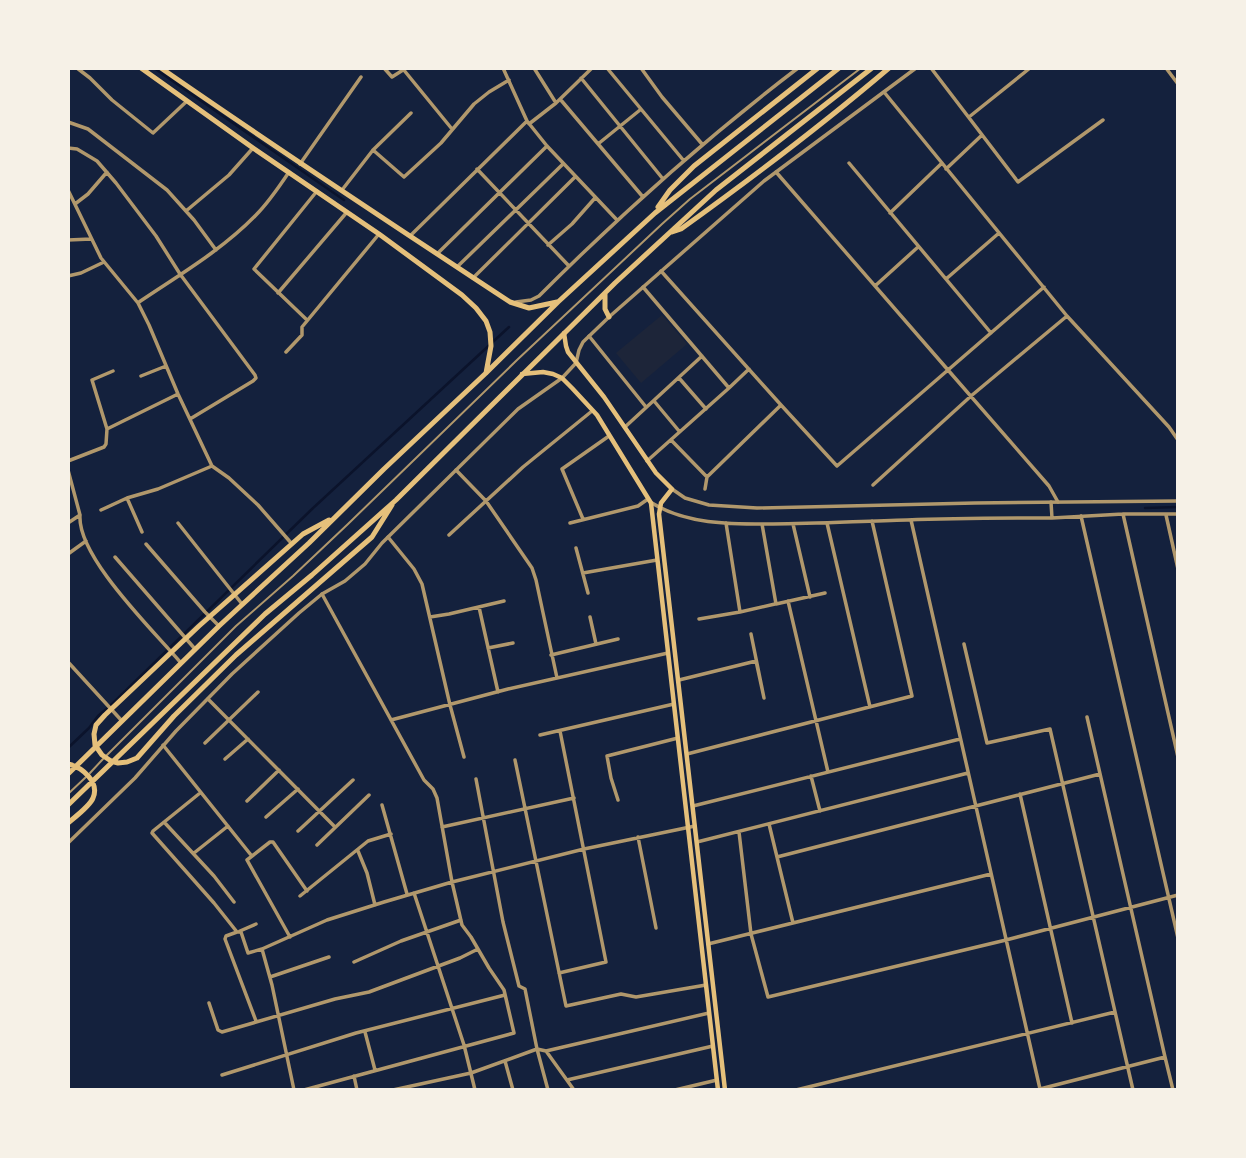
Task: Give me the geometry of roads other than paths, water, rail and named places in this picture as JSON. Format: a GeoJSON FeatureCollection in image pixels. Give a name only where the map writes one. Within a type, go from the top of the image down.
{"type":"FeatureCollection","features":[{"type":"Feature","properties":{"kind":"main road"},"geometry":{"type":"LineString","coordinates":[[141,68],[379,234],[480,311],[490,332],[491,346],[486,373]]}},
{"type":"Feature","properties":{"kind":"main road"},"geometry":{"type":"LineString","coordinates":[[161,68],[341,192],[510,302],[529,308],[558,302]]}},
{"type":"Feature","properties":{"kind":"main road"},"geometry":{"type":"LineString","coordinates":[[655,212],[670,190],[694,166],[818,68]]}},
{"type":"Feature","properties":{"kind":"main road"},"geometry":{"type":"LineString","coordinates":[[68,774],[219,626],[655,212],[839,68]]}},
{"type":"Feature","properties":{"kind":"main road"},"geometry":{"type":"LineString","coordinates":[[68,805],[265,614],[396,500],[669,233],[716,190],[872,68]]}},
{"type":"Feature","properties":{"kind":"main road"},"geometry":{"type":"LineString","coordinates":[[669,233],[681,229],[768,165],[889,68]]}},
{"type":"Feature","properties":{"kind":"main road"},"geometry":{"type":"LineString","coordinates":[[605,293],[604,309],[609,317]]}},
{"type":"Feature","properties":{"kind":"main road"},"geometry":{"type":"LineString","coordinates":[[564,333],[566,346],[576,363],[592,380],[656,473],[672,489],[663,500],[660,520],[693,806],[692,826],[697,842],[724,1090]]}},
{"type":"Feature","properties":{"kind":"main road"},"geometry":{"type":"LineString","coordinates":[[522,374],[543,372],[562,378],[592,411],[650,501],[678,737],[692,826],[718,1090]]}},
{"type":"Feature","properties":{"kind":"main road"},"geometry":{"type":"LineString","coordinates":[[338,515],[303,534],[199,626],[105,715],[96,725],[94,734],[95,745],[102,755],[118,763],[137,758],[218,672],[372,537],[396,500]]}},
{"type":"Feature","properties":{"kind":"main road"},"geometry":{"type":"LineString","coordinates":[[68,764],[84,771],[94,788],[93,798],[68,823]]}},
{"type":"Feature","properties":{"kind":"street"},"geometry":{"type":"LineString","coordinates":[[77,68],[153,133],[187,101]]}},
{"type":"Feature","properties":{"kind":"street"},"geometry":{"type":"LineString","coordinates":[[384,68],[392,78],[404,69],[452,129]]}},
{"type":"Feature","properties":{"kind":"street"},"geometry":{"type":"LineString","coordinates":[[503,68],[528,122],[575,177],[617,220]]}},
{"type":"Feature","properties":{"kind":"street"},"geometry":{"type":"LineString","coordinates":[[534,68],[556,103]]}},
{"type":"Feature","properties":{"kind":"street"},"geometry":{"type":"LineString","coordinates":[[607,68],[684,161]]}},
{"type":"Feature","properties":{"kind":"street"},"geometry":{"type":"LineString","coordinates":[[641,68],[702,144]]}},
{"type":"Feature","properties":{"kind":"street"},"geometry":{"type":"LineString","coordinates":[[510,302],[531,300],[539,296],[617,220],[702,144],[798,68]]}},
{"type":"Feature","properties":{"kind":"street"},"geometry":{"type":"LineString","coordinates":[[68,844],[264,643],[322,594],[345,581],[365,564],[388,537],[518,409],[562,378],[576,363],[579,350],[589,336],[609,317],[776,172],[916,68]]}},
{"type":"Feature","properties":{"kind":"street"},"geometry":{"type":"LineString","coordinates":[[931,68],[1018,182],[1103,120]]}},
{"type":"Feature","properties":{"kind":"street"},"geometry":{"type":"LineString","coordinates":[[969,117],[1030,68]]}},
{"type":"Feature","properties":{"kind":"street"},"geometry":{"type":"LineString","coordinates":[[1166,68],[1178,84]]}},
{"type":"Feature","properties":{"kind":"street"},"geometry":{"type":"LineString","coordinates":[[410,236],[477,169],[528,122],[556,103],[588,70]]}},
{"type":"Feature","properties":{"kind":"street"},"geometry":{"type":"LineString","coordinates":[[300,164],[361,78]]}},
{"type":"Feature","properties":{"kind":"street"},"geometry":{"type":"LineString","coordinates":[[581,78],[663,179]]}},
{"type":"Feature","properties":{"kind":"street"},"geometry":{"type":"LineString","coordinates":[[373,150],[404,177],[441,143],[474,104],[509,80]]}},
{"type":"Feature","properties":{"kind":"street"},"geometry":{"type":"LineString","coordinates":[[884,92],[1067,316],[1178,440]]}},
{"type":"Feature","properties":{"kind":"street"},"geometry":{"type":"LineString","coordinates":[[560,99],[643,197]]}},
{"type":"Feature","properties":{"kind":"street"},"geometry":{"type":"LineString","coordinates":[[598,144],[640,110]]}},
{"type":"Feature","properties":{"kind":"street"},"geometry":{"type":"LineString","coordinates":[[341,192],[373,150],[411,113]]}},
{"type":"Feature","properties":{"kind":"street"},"geometry":{"type":"LineString","coordinates":[[68,122],[88,129],[167,190],[216,250]]}},
{"type":"Feature","properties":{"kind":"street"},"geometry":{"type":"LineString","coordinates":[[946,169],[982,135]]}},
{"type":"Feature","properties":{"kind":"street"},"geometry":{"type":"LineString","coordinates":[[437,254],[547,146]]}},
{"type":"Feature","properties":{"kind":"street"},"geometry":{"type":"LineString","coordinates":[[68,148],[78,149],[97,161],[107,172],[156,236],[180,274],[256,378],[190,419]]}},
{"type":"Feature","properties":{"kind":"street"},"geometry":{"type":"LineString","coordinates":[[186,211],[229,175],[253,148]]}},
{"type":"Feature","properties":{"kind":"street"},"geometry":{"type":"LineString","coordinates":[[457,267],[563,163]]}},
{"type":"Feature","properties":{"kind":"street"},"geometry":{"type":"LineString","coordinates":[[849,163],[991,333]]}},
{"type":"Feature","properties":{"kind":"street"},"geometry":{"type":"LineString","coordinates":[[890,213],[942,163]]}},
{"type":"Feature","properties":{"kind":"street"},"geometry":{"type":"LineString","coordinates":[[477,169],[569,266]]}},
{"type":"Feature","properties":{"kind":"street"},"geometry":{"type":"LineString","coordinates":[[75,204],[88,194],[107,172]]}},
{"type":"Feature","properties":{"kind":"street"},"geometry":{"type":"LineString","coordinates":[[138,303],[216,250],[256,215],[289,172]]}},
{"type":"Feature","properties":{"kind":"street"},"geometry":{"type":"LineString","coordinates":[[776,172],[1049,486],[1058,502]]}},
{"type":"Feature","properties":{"kind":"street"},"geometry":{"type":"LineString","coordinates":[[472,278],[575,177]]}},
{"type":"Feature","properties":{"kind":"street"},"geometry":{"type":"LineString","coordinates":[[68,190],[104,262],[138,303],[212,466],[258,505],[292,544]]}},
{"type":"Feature","properties":{"kind":"street"},"geometry":{"type":"LineString","coordinates":[[307,320],[254,269],[317,191]]}},
{"type":"Feature","properties":{"kind":"street"},"geometry":{"type":"LineString","coordinates":[[548,246],[595,198]]}},
{"type":"Feature","properties":{"kind":"street"},"geometry":{"type":"LineString","coordinates":[[278,293],[348,212]]}},
{"type":"Feature","properties":{"kind":"street"},"geometry":{"type":"LineString","coordinates":[[946,279],[999,233]]}},
{"type":"Feature","properties":{"kind":"street"},"geometry":{"type":"LineString","coordinates":[[286,352],[302,335],[302,327],[307,320],[379,234]]}},
{"type":"Feature","properties":{"kind":"street"},"geometry":{"type":"LineString","coordinates":[[68,240],[91,239]]}},
{"type":"Feature","properties":{"kind":"street"},"geometry":{"type":"LineString","coordinates":[[875,286],[918,247]]}},
{"type":"Feature","properties":{"kind":"street"},"geometry":{"type":"LineString","coordinates":[[68,276],[104,262]]}},
{"type":"Feature","properties":{"kind":"street"},"geometry":{"type":"LineString","coordinates":[[661,271],[836,466],[1044,287]]}},
{"type":"Feature","properties":{"kind":"street"},"geometry":{"type":"LineString","coordinates":[[643,287],[729,388]]}},
{"type":"Feature","properties":{"kind":"street"},"geometry":{"type":"LineString","coordinates":[[873,485],[971,396],[1067,316]]}},
{"type":"Feature","properties":{"kind":"street"},"geometry":{"type":"LineString","coordinates":[[589,336],[646,407]]}},
{"type":"Feature","properties":{"kind":"street"},"geometry":{"type":"LineString","coordinates":[[625,427],[702,356]]}},
{"type":"Feature","properties":{"kind":"street"},"geometry":{"type":"LineString","coordinates":[[141,376],[166,366]]}},
{"type":"Feature","properties":{"kind":"street"},"geometry":{"type":"LineString","coordinates":[[647,461],[749,369]]}},
{"type":"Feature","properties":{"kind":"street"},"geometry":{"type":"LineString","coordinates":[[68,461],[106,444],[107,429],[92,380],[113,371]]}},
{"type":"Feature","properties":{"kind":"street"},"geometry":{"type":"LineString","coordinates":[[679,378],[706,409]]}},
{"type":"Feature","properties":{"kind":"street"},"geometry":{"type":"LineString","coordinates":[[107,429],[178,394]]}},
{"type":"Feature","properties":{"kind":"street"},"geometry":{"type":"LineString","coordinates":[[654,401],[680,432]]}},
{"type":"Feature","properties":{"kind":"street"},"geometry":{"type":"LineString","coordinates":[[705,489],[706,477],[781,405]]}},
{"type":"Feature","properties":{"kind":"street"},"geometry":{"type":"LineString","coordinates":[[449,535],[523,467],[592,411]]}},
{"type":"Feature","properties":{"kind":"street"},"geometry":{"type":"LineString","coordinates":[[583,519],[562,468],[609,436]]}},
{"type":"Feature","properties":{"kind":"street"},"geometry":{"type":"LineString","coordinates":[[671,440],[706,477]]}},
{"type":"Feature","properties":{"kind":"street"},"geometry":{"type":"LineString","coordinates":[[101,510],[212,466]]}},
{"type":"Feature","properties":{"kind":"street"},"geometry":{"type":"LineString","coordinates":[[68,470],[80,515],[79,522],[106,578],[181,663]]}},
{"type":"Feature","properties":{"kind":"street"},"geometry":{"type":"LineString","coordinates":[[456,470],[486,501],[532,568],[557,678]]}},
{"type":"Feature","properties":{"kind":"street"},"geometry":{"type":"LineString","coordinates":[[672,489],[685,498],[709,505],[746,508],[1178,501]]}},
{"type":"Feature","properties":{"kind":"street"},"geometry":{"type":"LineString","coordinates":[[127,498],[142,531]]}},
{"type":"Feature","properties":{"kind":"street"},"geometry":{"type":"LineString","coordinates":[[570,523],[650,501],[660,508],[688,517],[726,523],[762,524],[1178,514]]}},
{"type":"Feature","properties":{"kind":"street"},"geometry":{"type":"LineString","coordinates":[[1051,502],[1052,517]]}},
{"type":"Feature","properties":{"kind":"street"},"geometry":{"type":"LineString","coordinates":[[1123,514],[1178,757]]}},
{"type":"Feature","properties":{"kind":"street"},"geometry":{"type":"LineString","coordinates":[[68,523],[80,515]]}},
{"type":"Feature","properties":{"kind":"street"},"geometry":{"type":"LineString","coordinates":[[1166,515],[1178,569]]}},
{"type":"Feature","properties":{"kind":"street"},"geometry":{"type":"LineString","coordinates":[[1081,516],[1178,938]]}},
{"type":"Feature","properties":{"kind":"street"},"geometry":{"type":"LineString","coordinates":[[911,520],[1028,1034],[1038,1089],[1165,1056]]}},
{"type":"Feature","properties":{"kind":"street"},"geometry":{"type":"LineString","coordinates":[[687,754],[912,695],[872,521]]}},
{"type":"Feature","properties":{"kind":"street"},"geometry":{"type":"LineString","coordinates":[[178,523],[242,604]]}},
{"type":"Feature","properties":{"kind":"street"},"geometry":{"type":"LineString","coordinates":[[726,523],[740,612]]}},
{"type":"Feature","properties":{"kind":"street"},"geometry":{"type":"LineString","coordinates":[[827,523],[870,706]]}},
{"type":"Feature","properties":{"kind":"street"},"geometry":{"type":"LineString","coordinates":[[762,524],[776,604]]}},
{"type":"Feature","properties":{"kind":"street"},"geometry":{"type":"LineString","coordinates":[[793,524],[810,597]]}},
{"type":"Feature","properties":{"kind":"street"},"geometry":{"type":"LineString","coordinates":[[388,537],[414,569],[422,584],[464,757]]}},
{"type":"Feature","properties":{"kind":"street"},"geometry":{"type":"LineString","coordinates":[[68,554],[86,541]]}},
{"type":"Feature","properties":{"kind":"street"},"geometry":{"type":"LineString","coordinates":[[146,544],[219,626]]}},
{"type":"Feature","properties":{"kind":"street"},"geometry":{"type":"LineString","coordinates":[[576,548],[588,593]]}},
{"type":"Feature","properties":{"kind":"street"},"geometry":{"type":"LineString","coordinates":[[116,557],[195,649]]}},
{"type":"Feature","properties":{"kind":"street"},"geometry":{"type":"LineString","coordinates":[[583,573],[657,560]]}},
{"type":"Feature","properties":{"kind":"street"},"geometry":{"type":"LineString","coordinates":[[699,619],[825,593]]}},
{"type":"Feature","properties":{"kind":"street"},"geometry":{"type":"LineString","coordinates":[[304,1090],[514,1032],[504,990],[462,925],[437,798],[424,780],[322,594]]}},
{"type":"Feature","properties":{"kind":"street"},"geometry":{"type":"LineString","coordinates":[[430,617],[504,601]]}},
{"type":"Feature","properties":{"kind":"street"},"geometry":{"type":"LineString","coordinates":[[788,601],[828,772]]}},
{"type":"Feature","properties":{"kind":"street"},"geometry":{"type":"LineString","coordinates":[[479,607],[498,692]]}},
{"type":"Feature","properties":{"kind":"street"},"geometry":{"type":"LineString","coordinates":[[590,617],[596,644]]}},
{"type":"Feature","properties":{"kind":"street"},"geometry":{"type":"LineString","coordinates":[[679,680],[756,661],[764,698],[751,634]]}},
{"type":"Feature","properties":{"kind":"street"},"geometry":{"type":"LineString","coordinates":[[551,655],[618,639]]}},
{"type":"Feature","properties":{"kind":"street"},"geometry":{"type":"LineString","coordinates":[[488,648],[513,643]]}},
{"type":"Feature","properties":{"kind":"street"},"geometry":{"type":"LineString","coordinates":[[964,644],[987,743],[1050,729],[1133,1090]]}},
{"type":"Feature","properties":{"kind":"street"},"geometry":{"type":"LineString","coordinates":[[391,720],[668,653]]}},
{"type":"Feature","properties":{"kind":"street"},"geometry":{"type":"LineString","coordinates":[[68,662],[122,721]]}},
{"type":"Feature","properties":{"kind":"street"},"geometry":{"type":"LineString","coordinates":[[205,743],[258,692]]}},
{"type":"Feature","properties":{"kind":"street"},"geometry":{"type":"LineString","coordinates":[[208,699],[335,827]]}},
{"type":"Feature","properties":{"kind":"street"},"geometry":{"type":"LineString","coordinates":[[540,736],[674,704]]}},
{"type":"Feature","properties":{"kind":"street"},"geometry":{"type":"LineString","coordinates":[[1087,717],[1173,1090]]}},
{"type":"Feature","properties":{"kind":"street"},"geometry":{"type":"LineString","coordinates":[[559,973],[606,962],[560,731]]}},
{"type":"Feature","properties":{"kind":"street"},"geometry":{"type":"LineString","coordinates":[[618,800],[607,756],[678,737]]}},
{"type":"Feature","properties":{"kind":"street"},"geometry":{"type":"LineString","coordinates":[[225,759],[248,739]]}},
{"type":"Feature","properties":{"kind":"street"},"geometry":{"type":"LineString","coordinates":[[693,806],[960,739]]}},
{"type":"Feature","properties":{"kind":"street"},"geometry":{"type":"LineString","coordinates":[[163,745],[251,855]]}},
{"type":"Feature","properties":{"kind":"street"},"geometry":{"type":"LineString","coordinates":[[515,760],[566,1006],[621,994],[636,997],[706,984]]}},
{"type":"Feature","properties":{"kind":"street"},"geometry":{"type":"LineString","coordinates":[[247,801],[279,770]]}},
{"type":"Feature","properties":{"kind":"street"},"geometry":{"type":"LineString","coordinates":[[697,842],[968,773]]}},
{"type":"Feature","properties":{"kind":"street"},"geometry":{"type":"LineString","coordinates":[[777,857],[1100,774]]}},
{"type":"Feature","properties":{"kind":"street"},"geometry":{"type":"LineString","coordinates":[[811,776],[820,811]]}},
{"type":"Feature","properties":{"kind":"street"},"geometry":{"type":"LineString","coordinates":[[476,779],[493,872],[519,986],[524,989],[548,1090]]}},
{"type":"Feature","properties":{"kind":"street"},"geometry":{"type":"LineString","coordinates":[[298,831],[353,780]]}},
{"type":"Feature","properties":{"kind":"street"},"geometry":{"type":"LineString","coordinates":[[266,817],[298,789]]}},
{"type":"Feature","properties":{"kind":"street"},"geometry":{"type":"LineString","coordinates":[[200,793],[164,821],[153,831],[153,835],[238,931],[248,953],[327,920],[452,882],[584,849],[692,826]]}},
{"type":"Feature","properties":{"kind":"street"},"geometry":{"type":"LineString","coordinates":[[1020,794],[1072,1023]]}},
{"type":"Feature","properties":{"kind":"street"},"geometry":{"type":"LineString","coordinates":[[317,845],[369,795]]}},
{"type":"Feature","properties":{"kind":"street"},"geometry":{"type":"LineString","coordinates":[[442,827],[574,798]]}},
{"type":"Feature","properties":{"kind":"street"},"geometry":{"type":"LineString","coordinates":[[382,805],[408,895]]}},
{"type":"Feature","properties":{"kind":"street"},"geometry":{"type":"LineString","coordinates":[[164,821],[233,902]]}},
{"type":"Feature","properties":{"kind":"street"},"geometry":{"type":"LineString","coordinates":[[769,824],[793,923]]}},
{"type":"Feature","properties":{"kind":"street"},"geometry":{"type":"LineString","coordinates":[[194,853],[228,826]]}},
{"type":"Feature","properties":{"kind":"street"},"geometry":{"type":"LineString","coordinates":[[739,832],[751,934],[768,997],[1051,929],[1178,895]]}},
{"type":"Feature","properties":{"kind":"street"},"geometry":{"type":"LineString","coordinates":[[300,896],[368,841],[391,834]]}},
{"type":"Feature","properties":{"kind":"street"},"geometry":{"type":"LineString","coordinates":[[638,837],[656,928]]}},
{"type":"Feature","properties":{"kind":"street"},"geometry":{"type":"LineString","coordinates":[[290,937],[247,861],[251,855],[273,842],[307,891]]}},
{"type":"Feature","properties":{"kind":"street"},"geometry":{"type":"LineString","coordinates":[[358,851],[367,873],[374,905]]}},
{"type":"Feature","properties":{"kind":"street"},"geometry":{"type":"LineString","coordinates":[[708,944],[991,874]]}},
{"type":"Feature","properties":{"kind":"street"},"geometry":{"type":"LineString","coordinates":[[414,893],[464,1045],[475,1090]]}},
{"type":"Feature","properties":{"kind":"street"},"geometry":{"type":"LineString","coordinates":[[354,962],[401,941],[461,920]]}},
{"type":"Feature","properties":{"kind":"street"},"geometry":{"type":"LineString","coordinates":[[256,924],[226,936],[225,939],[256,1021]]}},
{"type":"Feature","properties":{"kind":"street"},"geometry":{"type":"LineString","coordinates":[[262,949],[294,1090]]}},
{"type":"Feature","properties":{"kind":"street"},"geometry":{"type":"LineString","coordinates":[[209,1003],[220,1032],[278,1014],[369,992],[478,949]]}},
{"type":"Feature","properties":{"kind":"street"},"geometry":{"type":"LineString","coordinates":[[270,977],[329,957]]}},
{"type":"Feature","properties":{"kind":"street"},"geometry":{"type":"LineString","coordinates":[[222,1075],[364,1031],[505,995]]}},
{"type":"Feature","properties":{"kind":"street"},"geometry":{"type":"LineString","coordinates":[[796,1090],[1115,1012]]}},
{"type":"Feature","properties":{"kind":"street"},"geometry":{"type":"LineString","coordinates":[[393,1090],[471,1073],[537,1049],[546,1051],[709,1013]]}},
{"type":"Feature","properties":{"kind":"street"},"geometry":{"type":"LineString","coordinates":[[364,1031],[375,1070]]}},
{"type":"Feature","properties":{"kind":"street"},"geometry":{"type":"LineString","coordinates":[[567,1080],[713,1046]]}},
{"type":"Feature","properties":{"kind":"street"},"geometry":{"type":"LineString","coordinates":[[546,1051],[575,1090]]}},
{"type":"Feature","properties":{"kind":"street"},"geometry":{"type":"LineString","coordinates":[[505,1061],[513,1090]]}},
{"type":"Feature","properties":{"kind":"street"},"geometry":{"type":"LineString","coordinates":[[354,1076],[358,1090]]}},
{"type":"Feature","properties":{"kind":"street"},"geometry":{"type":"LineString","coordinates":[[675,1090],[717,1080]]}},
{"type":"Feature","properties":{"kind":"lane"},"geometry":{"type":"LineString","coordinates":[[68,794],[236,626],[348,524],[662,224],[710,183],[861,68]]}},
{"type":"Feature","properties":{"kind":"waterway"},"geometry":{"type":"LineString","coordinates":[[154,68],[344,200]]}},
{"type":"Feature","properties":{"kind":"waterway"},"geometry":{"type":"LineString","coordinates":[[68,748],[311,510],[509,327]]}},
{"type":"Feature","properties":{"kind":"waterway"},"geometry":{"type":"LineString","coordinates":[[1145,508],[1178,507]]}}]}
